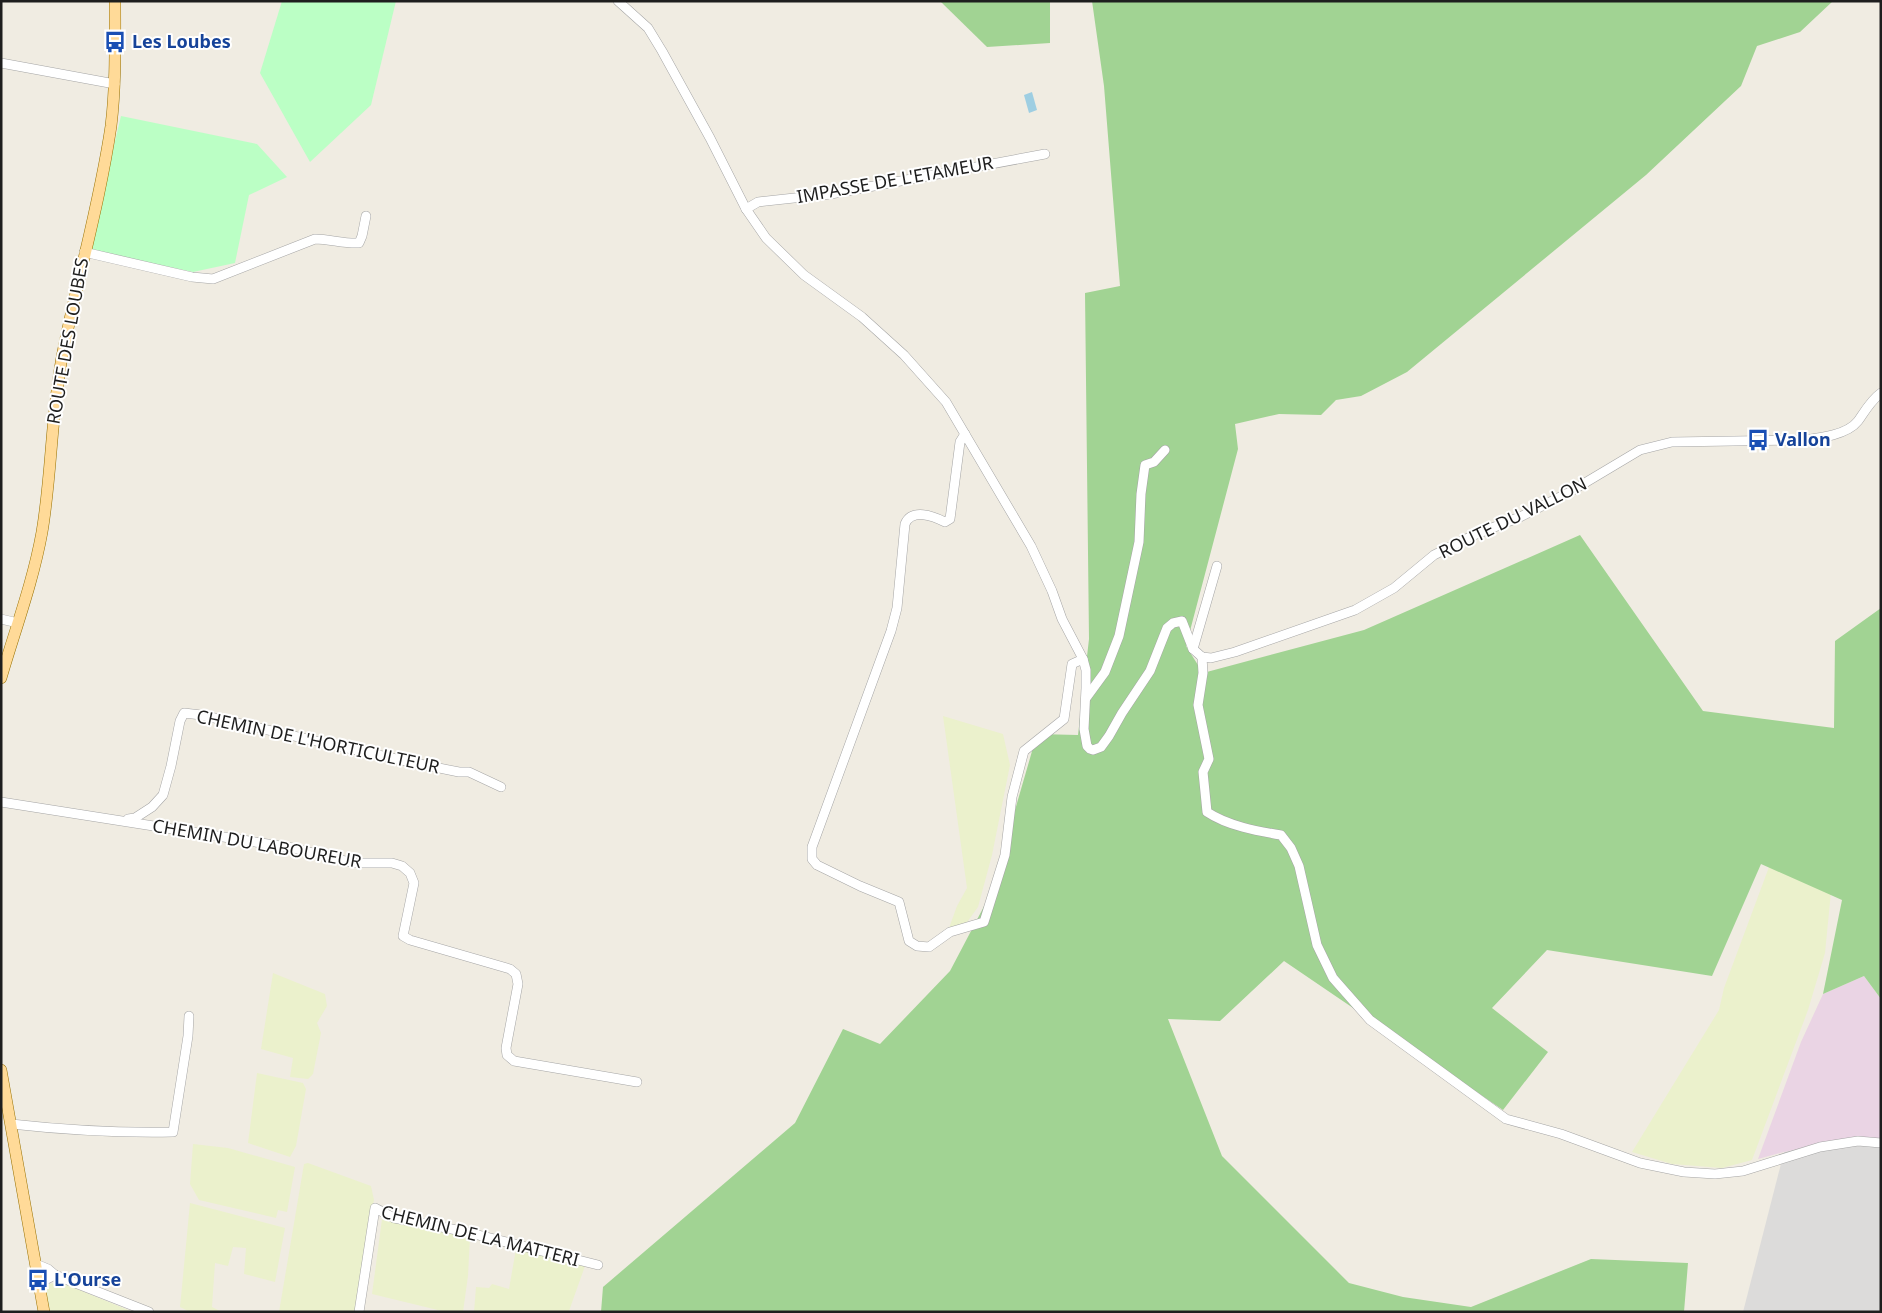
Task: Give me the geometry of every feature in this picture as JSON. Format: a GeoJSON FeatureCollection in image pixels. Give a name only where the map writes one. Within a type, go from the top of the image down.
{"type":"FeatureCollection","features":[{"type":"Feature","properties":{"kind":"main road","name":"ROUTE DES LOUBES"},"geometry":{"type":"LineString","coordinates":[[1,678],[32,577],[42,535],[47,502],[54,414],[63,354],[107,148],[114,84],[115,1]]}},
{"type":"Feature","properties":{"kind":"main road"},"geometry":{"type":"LineString","coordinates":[[1,1070],[44,1312]]}},
{"type":"Feature","properties":{"kind":"street"},"geometry":{"type":"LineString","coordinates":[[618,1],[648,28],[710,138],[746,210],[766,238],[804,275],[862,317],[904,355],[946,402],[1031,546],[1062,619],[1083,659],[1086,670],[1084,729],[1087,746],[1090,749],[1098,749],[1110,736],[1122,712],[1144,681],[1168,628],[1173,623],[1182,621],[1193,649],[1202,657],[1203,673],[1198,705],[1209,759],[1203,772],[1207,812],[1216,818],[1257,831],[1281,835],[1291,848],[1300,866],[1317,945],[1333,978],[1370,1020],[1506,1119],[1561,1134],[1640,1163],[1684,1172],[1715,1174],[1742,1171],[1820,1147],[1858,1141],[1881,1143]]}},
{"type":"Feature","properties":{"kind":"street"},"geometry":{"type":"LineString","coordinates":[[1,63],[114,84]]}},
{"type":"Feature","properties":{"kind":"street","name":"IMPASSE DE L'ETAMEUR"},"geometry":{"type":"LineString","coordinates":[[746,210],[758,202],[831,194],[1045,154]]}},
{"type":"Feature","properties":{"kind":"street"},"geometry":{"type":"LineString","coordinates":[[84,252],[192,277],[213,279],[314,239],[328,239],[350,244],[359,243],[366,216]]}},
{"type":"Feature","properties":{"kind":"street","name":"ROUTE DU VALLON"},"geometry":{"type":"LineString","coordinates":[[1202,657],[1211,658],[1235,652],[1355,610],[1394,588],[1434,555],[1474,535],[1520,518],[1568,493],[1640,450],[1672,442],[1803,440],[1822,437],[1848,429],[1854,425],[1881,393]]}},
{"type":"Feature","properties":{"kind":"street"},"geometry":{"type":"LineString","coordinates":[[965,434],[960,442],[950,519],[945,522],[933,516],[913,515],[908,518],[905,524],[897,608],[891,631],[812,847],[812,859],[817,865],[899,902],[910,941],[917,946],[929,947],[950,932],[984,922],[1005,855],[1012,797],[1024,751],[1064,719],[1072,664],[1083,659]]}},
{"type":"Feature","properties":{"kind":"street"},"geometry":{"type":"LineString","coordinates":[[1085,698],[1105,672],[1119,636],[1139,542],[1144,465],[1154,462],[1165,450]]}},
{"type":"Feature","properties":{"kind":"street"},"geometry":{"type":"LineString","coordinates":[[1193,649],[1217,566]]}},
{"type":"Feature","properties":{"kind":"street"},"geometry":{"type":"LineString","coordinates":[[1,619],[18,623]]}},
{"type":"Feature","properties":{"kind":"street","name":"CHEMIN DE L'HORTICULTEUR"},"geometry":{"type":"LineString","coordinates":[[115,820],[135,818],[152,807],[163,795],[172,766],[180,721],[184,713],[316,740],[368,754],[459,772],[469,772],[500,787]]}},
{"type":"Feature","properties":{"kind":"street","name":"CHEMIN DU LABOUREUR"},"geometry":{"type":"LineString","coordinates":[[1,802],[293,848],[339,861],[392,863],[402,866],[410,873],[414,883],[403,936],[410,940],[510,969],[516,974],[518,984],[506,1048],[507,1055],[514,1061],[637,1082]]}},
{"type":"Feature","properties":{"kind":"street"},"geometry":{"type":"LineString","coordinates":[[11,1124],[45,1128],[123,1132],[173,1132],[188,1036],[189,1016]]}},
{"type":"Feature","properties":{"kind":"street","name":"CHEMIN DE LA MATTERI"},"geometry":{"type":"LineString","coordinates":[[359,1312],[375,1208],[394,1218],[462,1231],[598,1265]]}},
{"type":"Feature","properties":{"kind":"street"},"geometry":{"type":"LineString","coordinates":[[36,1264],[48,1269],[55,1275],[149,1312]]}},
{"type":"Feature","properties":{"kind":"street"},"geometry":{"type":"LineString","coordinates":[[39,1283],[55,1275]]}},
{"type":"Feature","properties":{"kind":"shaded area"},"geometry":{"type":"Polygon","coordinates":[[[1864,976],[1881,999],[1881,1140],[1858,1136],[1758,1159],[1801,1042],[1823,994],[1864,976]]]}},
{"type":"Feature","properties":{"kind":"shaded area"},"geometry":{"type":"Polygon","coordinates":[[[1858,1136],[1881,1140],[1881,1312],[1743,1312],[1784,1152],[1858,1136]]]}},
{"type":"Feature","properties":{"kind":"green space"},"geometry":{"type":"Polygon","coordinates":[[[282,1],[396,1],[371,105],[310,162],[260,73],[282,1]]]}},
{"type":"Feature","properties":{"kind":"green space"},"geometry":{"type":"Polygon","coordinates":[[[940,1],[1050,1],[1050,43],[987,47],[940,1]]]}},
{"type":"Feature","properties":{"kind":"green space"},"geometry":{"type":"Polygon","coordinates":[[[1092,1],[1833,1],[1800,32],[1757,46],[1741,86],[1646,175],[1407,372],[1361,396],[1336,400],[1321,415],[1279,414],[1235,424],[1238,449],[1186,646],[1203,673],[1364,630],[1580,535],[1703,711],[1834,728],[1835,641],[1881,608],[1881,999],[1864,976],[1823,994],[1842,900],[1761,864],[1712,976],[1547,950],[1492,1008],[1548,1052],[1503,1110],[1284,961],[1220,1021],[1168,1019],[1222,1156],[1349,1283],[1403,1297],[1471,1307],[1591,1259],[1688,1263],[1684,1312],[601,1312],[603,1287],[795,1123],[843,1029],[880,1044],[950,971],[991,893],[1037,734],[1078,735],[1089,639],[1085,293],[1120,286],[1104,86],[1092,1]]]}},
{"type":"Feature","properties":{"kind":"green space"},"geometry":{"type":"Polygon","coordinates":[[[121,116],[257,144],[287,177],[249,195],[235,263],[193,272],[89,250],[121,116]]]}},
{"type":"Feature","properties":{"kind":"green space"},"geometry":{"type":"Polygon","coordinates":[[[943,716],[1003,734],[1010,765],[992,855],[978,907],[965,925],[949,928],[957,906],[967,888],[943,716]]]}},
{"type":"Feature","properties":{"kind":"green space"},"geometry":{"type":"Polygon","coordinates":[[[1769,867],[1831,892],[1825,953],[1808,1010],[1752,1160],[1722,1168],[1672,1164],[1632,1152],[1719,1010],[1724,988],[1769,867]]]}},
{"type":"Feature","properties":{"kind":"green space"},"geometry":{"type":"Polygon","coordinates":[[[273,973],[325,994],[327,1006],[317,1023],[321,1033],[313,1074],[308,1079],[290,1077],[293,1058],[261,1049],[273,973]]]}},
{"type":"Feature","properties":{"kind":"green space"},"geometry":{"type":"Polygon","coordinates":[[[257,1073],[303,1083],[306,1089],[296,1146],[290,1157],[248,1143],[257,1073]]]}},
{"type":"Feature","properties":{"kind":"green space"},"geometry":{"type":"Polygon","coordinates":[[[193,1144],[228,1148],[295,1167],[287,1212],[278,1210],[276,1218],[199,1200],[190,1184],[193,1144]]]}},
{"type":"Feature","properties":{"kind":"green space"},"geometry":{"type":"Polygon","coordinates":[[[308,1163],[371,1186],[374,1200],[368,1224],[355,1312],[279,1312],[304,1164],[308,1163]]]}},
{"type":"Feature","properties":{"kind":"green space"},"geometry":{"type":"Polygon","coordinates":[[[190,1203],[285,1228],[275,1282],[244,1274],[246,1248],[233,1247],[228,1266],[215,1263],[212,1307],[222,1312],[190,1312],[180,1307],[190,1203]]]}},
{"type":"Feature","properties":{"kind":"green space"},"geometry":{"type":"Polygon","coordinates":[[[382,1219],[470,1237],[468,1276],[463,1312],[446,1312],[372,1294],[382,1219]]]}},
{"type":"Feature","properties":{"kind":"green space"},"geometry":{"type":"Polygon","coordinates":[[[516,1249],[585,1266],[569,1311],[474,1312],[476,1287],[489,1288],[492,1284],[509,1289],[516,1249]]]}},
{"type":"Feature","properties":{"kind":"green space"},"geometry":{"type":"Polygon","coordinates":[[[45,1284],[65,1284],[133,1312],[50,1312],[45,1284]]]}},
{"type":"Feature","properties":{"kind":"water"},"geometry":{"type":"Polygon","coordinates":[[[1032,92],[1037,110],[1029,113],[1024,95],[1032,92]]]}},
{"type":"Feature","properties":{"kind":"place","name":"Les Loubes"},"geometry":{"type":"Point","coordinates":[115,42]}},
{"type":"Feature","properties":{"kind":"place","name":"Vallon"},"geometry":{"type":"Point","coordinates":[1758,440]}},
{"type":"Feature","properties":{"kind":"place","name":"L'Ourse"},"geometry":{"type":"Point","coordinates":[38,1280]}}]}
